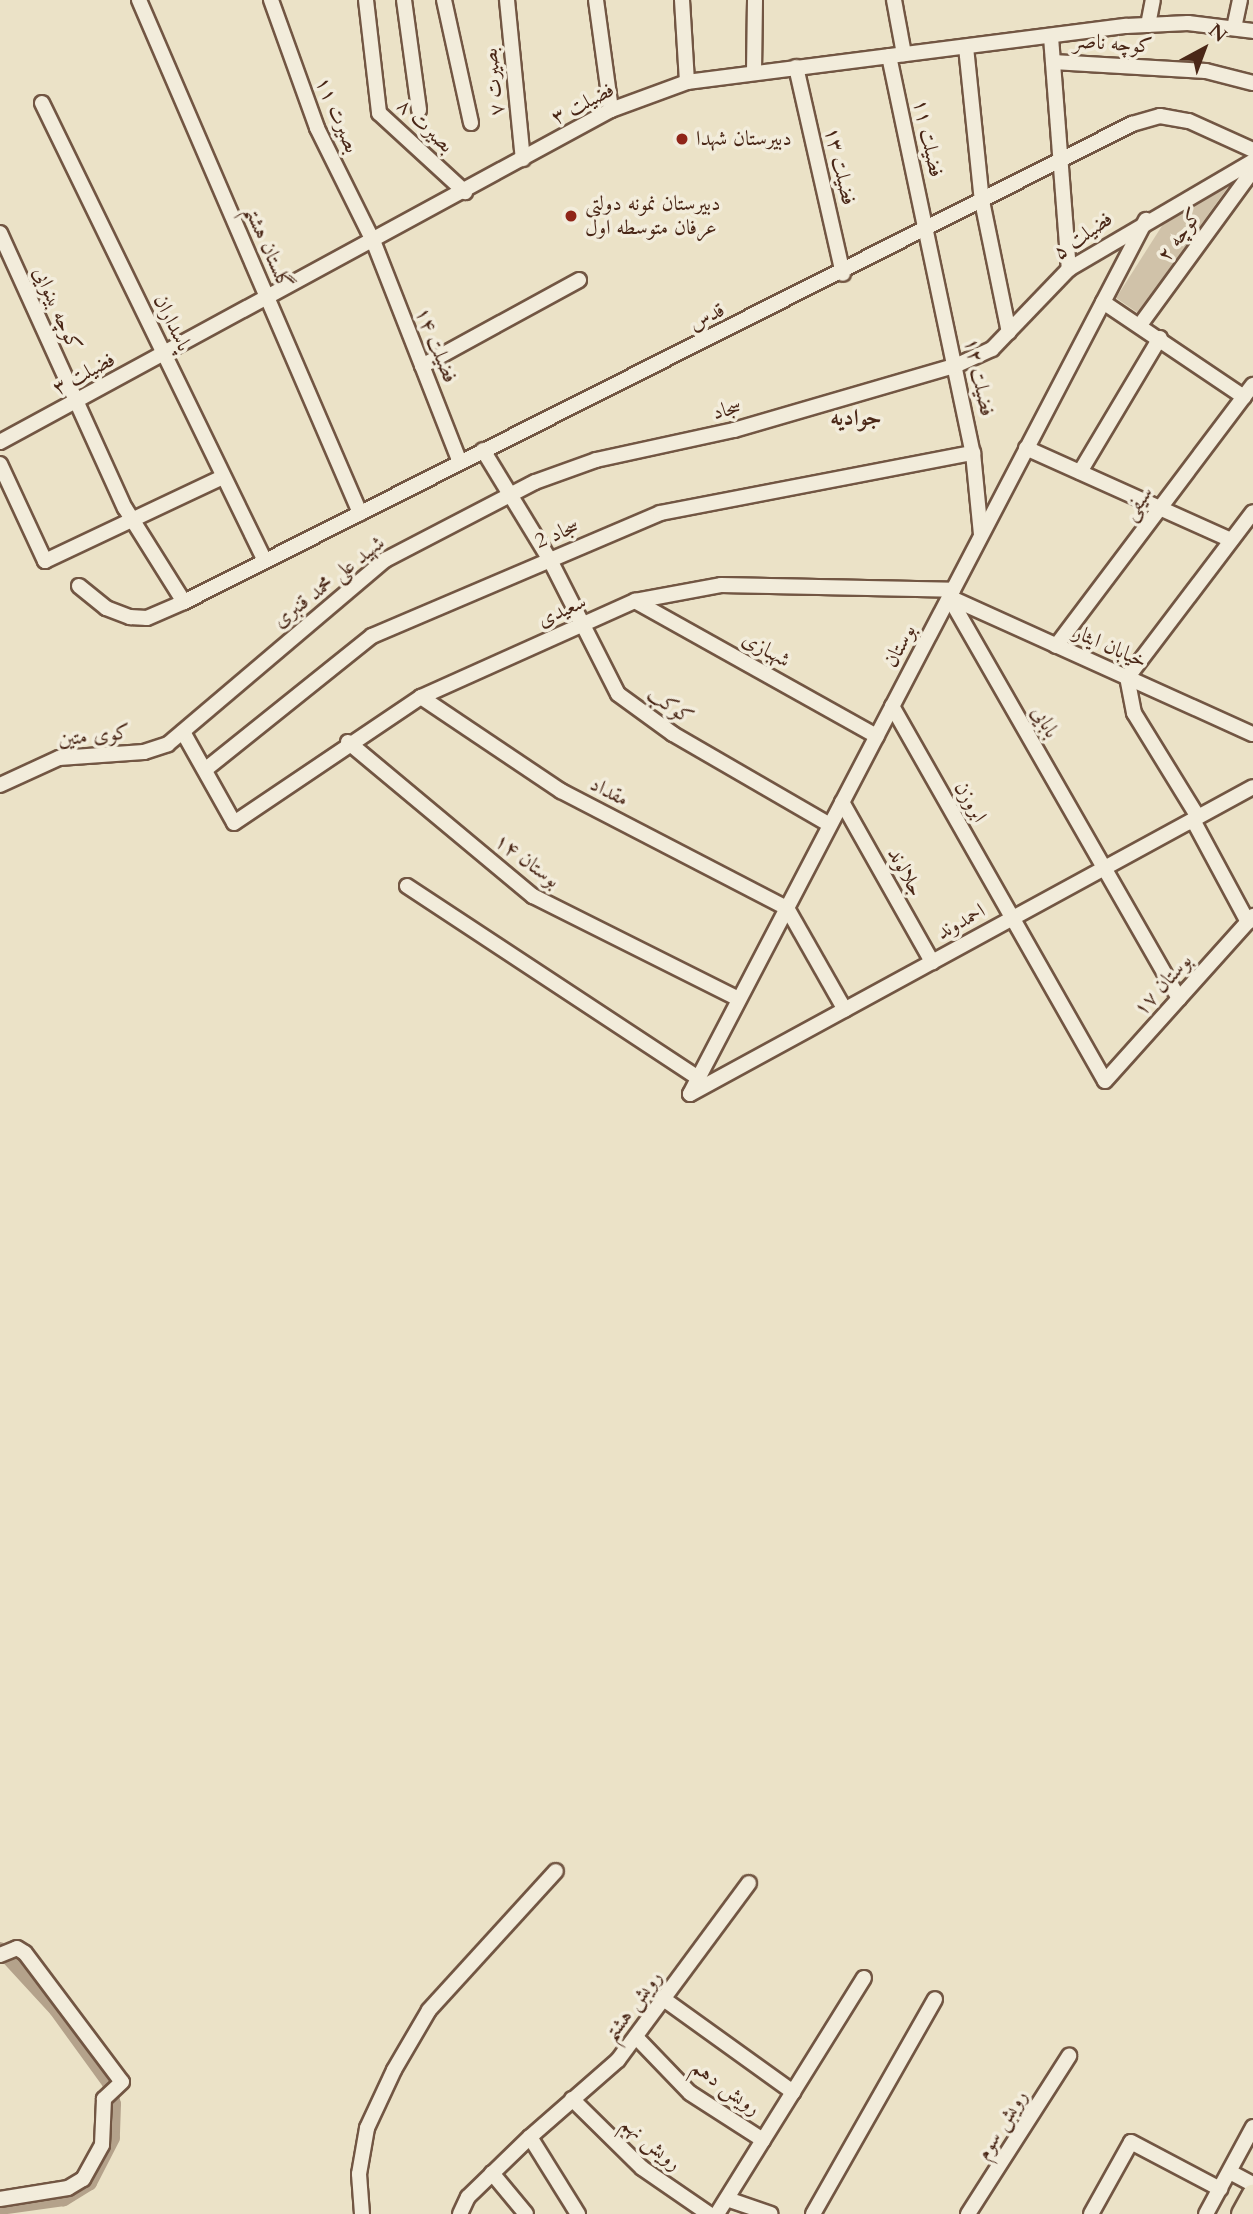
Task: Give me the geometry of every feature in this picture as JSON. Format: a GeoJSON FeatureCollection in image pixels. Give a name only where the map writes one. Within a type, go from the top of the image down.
{"type":"FeatureCollection","features":[{"type":"Feature","properties":{"kind":"main road"},"geometry":{"type":"LineString","coordinates":[[1243,2214],[1253,2196]]}},
{"type":"Feature","properties":{"kind":"street","name":"گلستان هشتم"},"geometry":{"type":"LineString","coordinates":[[139,0],[360,513]]}},
{"type":"Feature","properties":{"kind":"street","name":"بصیرت ۱۱"},"geometry":{"type":"LineString","coordinates":[[271,0],[317,128],[374,243]]}},
{"type":"Feature","properties":{"kind":"street","name":"بصیرت ۸"},"geometry":{"type":"LineString","coordinates":[[366,0],[379,113],[466,192]]}},
{"type":"Feature","properties":{"kind":"street"},"geometry":{"type":"LineString","coordinates":[[404,0],[419,110]]}},
{"type":"Feature","properties":{"kind":"street","name":"بصیرت ۸"},"geometry":{"type":"LineString","coordinates":[[444,0],[471,123]]}},
{"type":"Feature","properties":{"kind":"street","name":"بصیرت ۷"},"geometry":{"type":"LineString","coordinates":[[507,0],[523,159]]}},
{"type":"Feature","properties":{"kind":"street"},"geometry":{"type":"LineString","coordinates":[[596,0],[611,110]]}},
{"type":"Feature","properties":{"kind":"street"},"geometry":{"type":"LineString","coordinates":[[682,0],[687,82]]}},
{"type":"Feature","properties":{"kind":"street"},"geometry":{"type":"LineString","coordinates":[[754,72],[755,0]]}},
{"type":"Feature","properties":{"kind":"street","name":"فضیلت ۱۱"},"geometry":{"type":"LineString","coordinates":[[894,0],[897,55],[926,228]]}},
{"type":"Feature","properties":{"kind":"street"},"geometry":{"type":"LineString","coordinates":[[1148,25],[1153,0]]}},
{"type":"Feature","properties":{"kind":"street"},"geometry":{"type":"LineString","coordinates":[[1234,28],[1240,0]]}},
{"type":"Feature","properties":{"kind":"street","name":"فضیلت ۳"},"geometry":{"type":"LineString","coordinates":[[0,442],[374,243],[611,110],[687,82],[1148,25],[1253,31]]}},
{"type":"Feature","properties":{"kind":"street"},"geometry":{"type":"LineString","coordinates":[[1051,37],[1069,269]]}},
{"type":"Feature","properties":{"kind":"street"},"geometry":{"type":"LineString","coordinates":[[966,47],[982,201],[1009,332]]}},
{"type":"Feature","properties":{"kind":"street","name":"کوچه ناصر"},"geometry":{"type":"LineString","coordinates":[[1053,62],[1206,71],[1253,83]]}},
{"type":"Feature","properties":{"kind":"street","name":"فضیلت ۱۳"},"geometry":{"type":"LineString","coordinates":[[796,67],[843,274]]}},
{"type":"Feature","properties":{"kind":"street","name":"پاسداران"},"geometry":{"type":"LineString","coordinates":[[42,103],[265,561]]}},
{"type":"Feature","properties":{"kind":"street","name":"قدس"},"geometry":{"type":"LineString","coordinates":[[79,586],[106,608],[131,617],[147,618],[184,602],[483,450],[843,274],[1061,159],[1160,116],[1214,128],[1253,150]]}},
{"type":"Feature","properties":{"kind":"street","name":"فضیلت ۵"},"geometry":{"type":"LineString","coordinates":[[955,366],[992,349],[1069,269],[1147,218],[1253,161]]}},
{"type":"Feature","properties":{"kind":"street","name":"کوچه ۲"},"geometry":{"type":"LineString","coordinates":[[1140,325],[1253,170]]}},
{"type":"Feature","properties":{"kind":"street","name":"بوستان"},"geometry":{"type":"LineString","coordinates":[[690,1094],[1147,218]]}},
{"type":"Feature","properties":{"kind":"street","name":"فضیلت ۱۲"},"geometry":{"type":"LineString","coordinates":[[926,228],[973,453],[981,535]]}},
{"type":"Feature","properties":{"kind":"street","name":"کوچه بینوایی"},"geometry":{"type":"LineString","coordinates":[[0,233],[76,402]]}},
{"type":"Feature","properties":{"kind":"street","name":"فضیلت ۱۴"},"geometry":{"type":"LineString","coordinates":[[374,243],[460,462]]}},
{"type":"Feature","properties":{"kind":"street"},"geometry":{"type":"LineString","coordinates":[[422,366],[579,280]]}},
{"type":"Feature","properties":{"kind":"street"},"geometry":{"type":"LineString","coordinates":[[1103,302],[1249,391]]}},
{"type":"Feature","properties":{"kind":"street"},"geometry":{"type":"LineString","coordinates":[[1080,472],[1160,338]]}},
{"type":"Feature","properties":{"kind":"street","name":"سجاد"},"geometry":{"type":"LineString","coordinates":[[511,495],[596,460],[734,430],[955,366]]}},
{"type":"Feature","properties":{"kind":"street","name":"سیفی"},"geometry":{"type":"LineString","coordinates":[[1056,646],[1249,391]]}},
{"type":"Feature","properties":{"kind":"street"},"geometry":{"type":"LineString","coordinates":[[76,402],[136,521],[184,602]]}},
{"type":"Feature","properties":{"kind":"street"},"geometry":{"type":"LineString","coordinates":[[1026,448],[1231,540]]}},
{"type":"Feature","properties":{"kind":"street","name":"کوکب"},"geometry":{"type":"LineString","coordinates":[[483,450],[551,560],[580,626],[618,694],[638,712],[830,825]]}},
{"type":"Feature","properties":{"kind":"street","name":"سجاد 2"},"geometry":{"type":"LineString","coordinates":[[206,769],[372,636],[660,513],[973,453]]}},
{"type":"Feature","properties":{"kind":"street"},"geometry":{"type":"LineString","coordinates":[[0,464],[45,561],[136,521],[223,477]]}},
{"type":"Feature","properties":{"kind":"street","name":"شهید علی محمد قنبری"},"geometry":{"type":"LineString","coordinates":[[186,729],[385,560],[511,495]]}},
{"type":"Feature","properties":{"kind":"street"},"geometry":{"type":"LineString","coordinates":[[1250,919],[1134,713],[1127,678],[1253,512]]}},
{"type":"Feature","properties":{"kind":"street","name":"سعیدی"},"geometry":{"type":"LineString","coordinates":[[206,769],[234,823],[348,742],[421,697],[635,601],[721,585],[951,593]]}},
{"type":"Feature","properties":{"kind":"street","name":"خیابان ایثار"},"geometry":{"type":"LineString","coordinates":[[951,593],[1056,646],[1253,734]]}},
{"type":"Feature","properties":{"kind":"street","name":"بابایی"},"geometry":{"type":"LineString","coordinates":[[951,593],[1179,999]]}},
{"type":"Feature","properties":{"kind":"street","name":"شهبازی"},"geometry":{"type":"LineString","coordinates":[[635,601],[877,736]]}},
{"type":"Feature","properties":{"kind":"street","name":"مقداد"},"geometry":{"type":"LineString","coordinates":[[421,697],[561,791],[787,908]]}},
{"type":"Feature","properties":{"kind":"street","name":"ابروزن"},"geometry":{"type":"LineString","coordinates":[[892,706],[1105,1081]]}},
{"type":"Feature","properties":{"kind":"street"},"geometry":{"type":"LineString","coordinates":[[186,729],[206,769]]}},
{"type":"Feature","properties":{"kind":"street","name":"کوی متین"},"geometry":{"type":"LineString","coordinates":[[0,785],[59,758],[144,752],[186,729]]}},
{"type":"Feature","properties":{"kind":"street","name":"بوستان ۱۴"},"geometry":{"type":"LineString","coordinates":[[348,742],[533,896],[740,999]]}},
{"type":"Feature","properties":{"kind":"street","name":"احمدوند"},"geometry":{"type":"LineString","coordinates":[[690,1094],[1253,787]]}},
{"type":"Feature","properties":{"kind":"street","name":"جلالوند"},"geometry":{"type":"LineString","coordinates":[[842,802],[932,962]]}},
{"type":"Feature","properties":{"kind":"street"},"geometry":{"type":"LineString","coordinates":[[407,886],[698,1078]]}},
{"type":"Feature","properties":{"kind":"street"},"geometry":{"type":"LineString","coordinates":[[787,908],[845,1010]]}},
{"type":"Feature","properties":{"kind":"street","name":"بوستان ۱۷"},"geometry":{"type":"LineString","coordinates":[[1105,1081],[1250,919]]}},
{"type":"Feature","properties":{"kind":"street"},"geometry":{"type":"LineString","coordinates":[[362,2214],[359,2174],[367,2128],[394,2070],[429,2010],[556,1871]]}},
{"type":"Feature","properties":{"kind":"street","name":"رویش هشتم"},"geometry":{"type":"LineString","coordinates":[[460,2214],[492,2173],[636,2038],[749,1883]]}},
{"type":"Feature","properties":{"kind":"street"},"geometry":{"type":"LineString","coordinates":[[0,2199],[68,2188],[83,2179],[102,2145],[119,2071],[25,1953],[3,1953]]}},
{"type":"Feature","properties":{"kind":"street"},"geometry":{"type":"LineString","coordinates":[[717,2214],[864,1978]]}},
{"type":"Feature","properties":{"kind":"street"},"geometry":{"type":"LineString","coordinates":[[813,2214],[935,1999]]}},
{"type":"Feature","properties":{"kind":"street"},"geometry":{"type":"LineString","coordinates":[[665,2000],[793,2092]]}},
{"type":"Feature","properties":{"kind":"street","name":"رویش دهم"},"geometry":{"type":"LineString","coordinates":[[636,2038],[690,2093],[763,2140]]}},
{"type":"Feature","properties":{"kind":"street","name":"رویش سوم"},"geometry":{"type":"LineString","coordinates":[[968,2214],[1069,2056]]}},
{"type":"Feature","properties":{"kind":"street","name":"رویش نهم"},"geometry":{"type":"LineString","coordinates":[[572,2099],[642,2168],[709,2214]]}},
{"type":"Feature","properties":{"kind":"street"},"geometry":{"type":"LineString","coordinates":[[1206,2214],[1253,2127]]}},
{"type":"Feature","properties":{"kind":"street"},"geometry":{"type":"LineString","coordinates":[[530,2137],[578,2214]]}},
{"type":"Feature","properties":{"kind":"street"},"geometry":{"type":"LineString","coordinates":[[1091,2214],[1131,2142],[1220,2189]]}},
{"type":"Feature","properties":{"kind":"street"},"geometry":{"type":"LineString","coordinates":[[1230,2172],[1253,2184]]}},
{"type":"Feature","properties":{"kind":"street"},"geometry":{"type":"LineString","coordinates":[[492,2173],[526,2214]]}},
{"type":"Feature","properties":{"kind":"street"},"geometry":{"type":"LineString","coordinates":[[727,2199],[771,2214]]}},
{"type":"Feature","properties":{"kind":"shaded area"},"geometry":{"type":"Polygon","coordinates":[[[1228,187],[1138,313],[1116,298],[1167,218],[1228,187]]]}},
{"type":"Feature","properties":{"kind":"waterway"},"geometry":{"type":"LineString","coordinates":[[0,1949],[56,2010],[109,2083],[114,2104],[113,2138],[90,2183],[64,2199],[0,2208]]}},
{"type":"Feature","properties":{"kind":"place","name":"دبیرستان شهدا"},"geometry":{"type":"Point","coordinates":[682,139]}},
{"type":"Feature","properties":{"kind":"place","name":"دبیرستان نمونه دولتی عرفان متوسطه اول"},"geometry":{"type":"Point","coordinates":[571,216]}},
{"type":"Feature","properties":{"kind":"district","name":"جوادیه"},"geometry":{"type":"Point","coordinates":[856,418]}}]}
